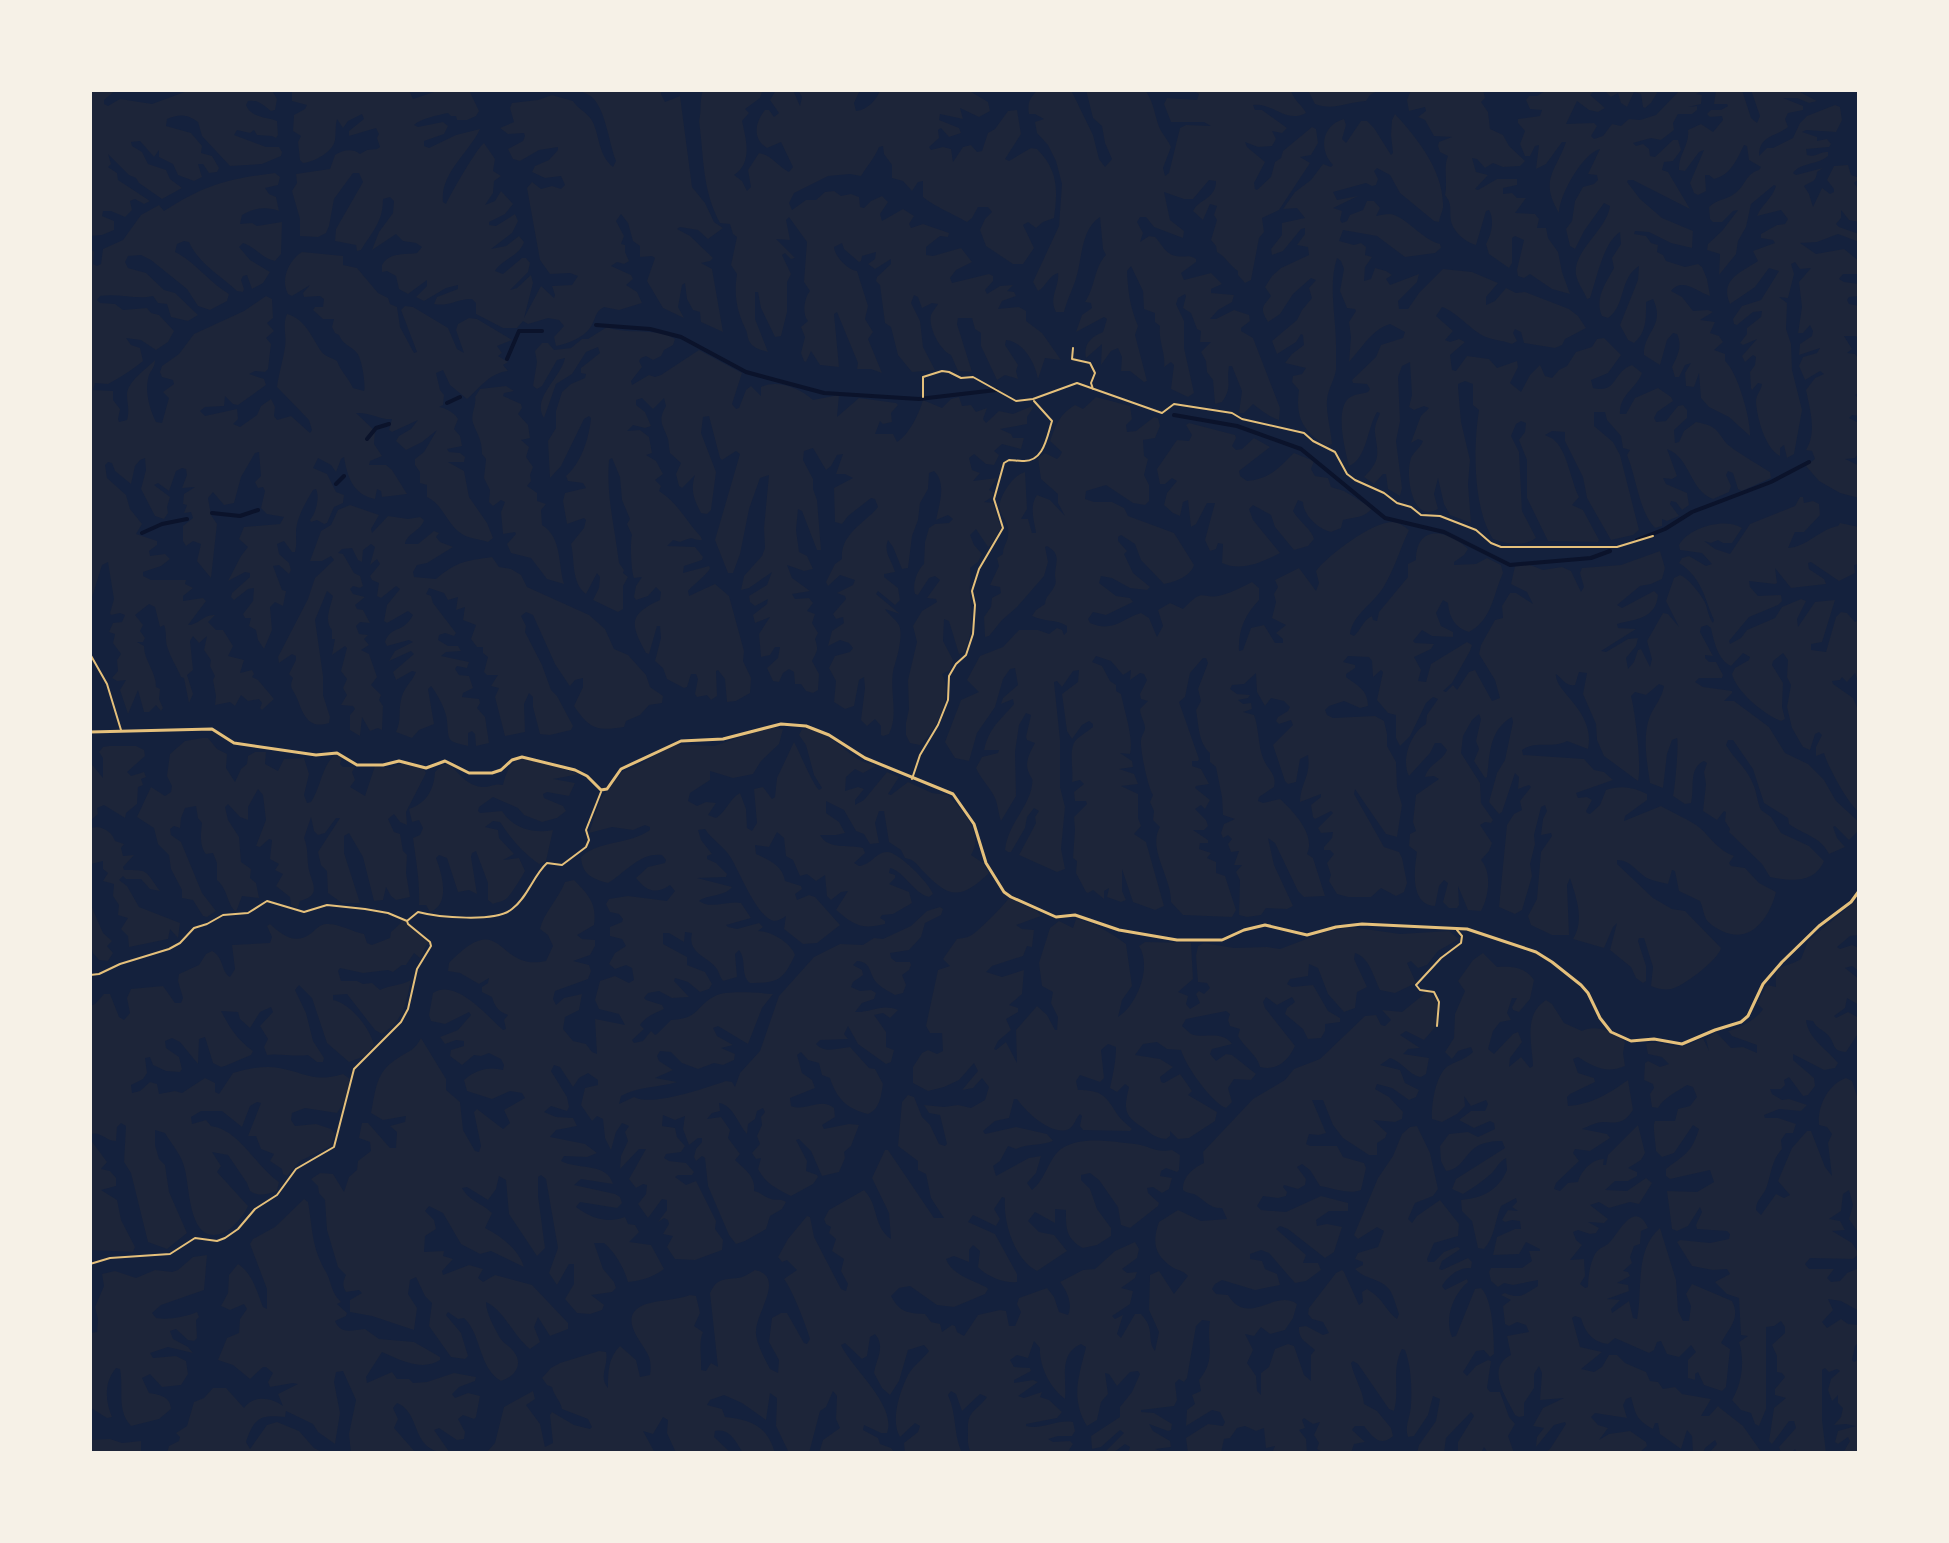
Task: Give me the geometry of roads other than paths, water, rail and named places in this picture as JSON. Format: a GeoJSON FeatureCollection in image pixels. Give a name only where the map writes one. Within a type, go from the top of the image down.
{"type":"FeatureCollection","features":[{"type":"Feature","properties":{"kind":"street"},"geometry":{"type":"LineString","coordinates":[[1073,348],[1072,359],[1090,363],[1095,373],[1091,383],[1085,386]]}},
{"type":"Feature","properties":{"kind":"street"},"geometry":{"type":"LineString","coordinates":[[923,397],[923,377],[942,371],[961,378],[973,377],[1016,401],[1033,399],[1071,384],[1162,413],[1174,404],[1204,408],[1300,431],[1335,452],[1347,474],[1355,480],[1421,515],[1440,516],[1476,530],[1501,547],[1617,547],[1653,536]]}},
{"type":"Feature","properties":{"kind":"street"},"geometry":{"type":"LineString","coordinates":[[1091,383],[1094,390]]}},
{"type":"Feature","properties":{"kind":"street"},"geometry":{"type":"LineString","coordinates":[[912,779],[920,755],[938,725],[948,700],[949,676],[966,655],[973,634],[975,605],[972,591],[983,559],[1003,528],[994,499],[1004,463],[1013,459],[1027,461],[1035,458],[1045,447],[1052,421],[1033,399]]}},
{"type":"Feature","properties":{"kind":"street"},"geometry":{"type":"LineString","coordinates":[[90,654],[107,684],[121,731]]}},
{"type":"Feature","properties":{"kind":"street"},"geometry":{"type":"LineString","coordinates":[[601,790],[607,789],[621,769],[670,744],[723,739],[781,724],[813,727],[854,752],[953,794],[974,824],[986,863],[1004,892],[1056,917],[1075,915],[1119,930],[1177,940],[1222,940],[1265,925],[1307,935],[1362,924],[1478,931],[1536,952],[1552,962],[1581,985],[1611,1032],[1627,1040],[1654,1039],[1682,1044],[1741,1022],[1748,1016],[1763,984],[1782,962],[1819,926],[1851,902],[1859,891]]}},
{"type":"Feature","properties":{"kind":"street"},"geometry":{"type":"LineString","coordinates":[[90,732],[212,729],[234,743],[316,755],[337,753],[357,765],[383,765],[399,761],[426,768],[445,761],[469,773],[501,770],[512,760],[522,757],[575,770],[587,776],[601,790]]}},
{"type":"Feature","properties":{"kind":"street"},"geometry":{"type":"LineString","coordinates":[[407,921],[418,912],[432,916],[479,917],[506,914],[512,910],[547,863],[562,865],[588,844],[586,830],[601,790]]}},
{"type":"Feature","properties":{"kind":"street"},"geometry":{"type":"LineString","coordinates":[[90,975],[169,949],[180,943],[194,928],[223,915],[248,913],[267,901],[304,912],[327,905],[388,913],[407,921],[431,946],[417,969],[408,1009],[401,1022],[354,1069],[334,1147],[296,1169],[277,1195],[255,1209],[238,1229],[225,1238],[217,1241],[195,1238],[170,1254],[110,1258],[90,1264]]}},
{"type":"Feature","properties":{"kind":"street"},"geometry":{"type":"LineString","coordinates":[[1437,1026],[1439,1002],[1434,992],[1420,990],[1416,985],[1441,958],[1461,943],[1462,936],[1456,929]]}},
{"type":"Feature","properties":{"kind":"waterway"},"geometry":{"type":"LineString","coordinates":[[596,325],[650,329],[681,337],[746,372],[824,393],[919,399],[996,390]]}},
{"type":"Feature","properties":{"kind":"waterway"},"geometry":{"type":"LineString","coordinates":[[507,359],[519,331],[542,331]]}},
{"type":"Feature","properties":{"kind":"waterway"},"geometry":{"type":"LineString","coordinates":[[447,403],[460,397]]}},
{"type":"Feature","properties":{"kind":"waterway"},"geometry":{"type":"LineString","coordinates":[[1174,415],[1237,426],[1301,449],[1385,518],[1444,532],[1510,565],[1591,558],[1610,551]]}},
{"type":"Feature","properties":{"kind":"waterway"},"geometry":{"type":"LineString","coordinates":[[367,439],[376,428],[389,424]]}},
{"type":"Feature","properties":{"kind":"waterway"},"geometry":{"type":"LineString","coordinates":[[1637,540],[1665,529],[1692,512],[1771,482],[1809,462]]}},
{"type":"Feature","properties":{"kind":"waterway"},"geometry":{"type":"LineString","coordinates":[[336,484],[344,476]]}},
{"type":"Feature","properties":{"kind":"waterway"},"geometry":{"type":"LineString","coordinates":[[212,513],[240,516],[258,510]]}},
{"type":"Feature","properties":{"kind":"waterway"},"geometry":{"type":"LineString","coordinates":[[142,533],[162,524],[187,519]]}}]}
